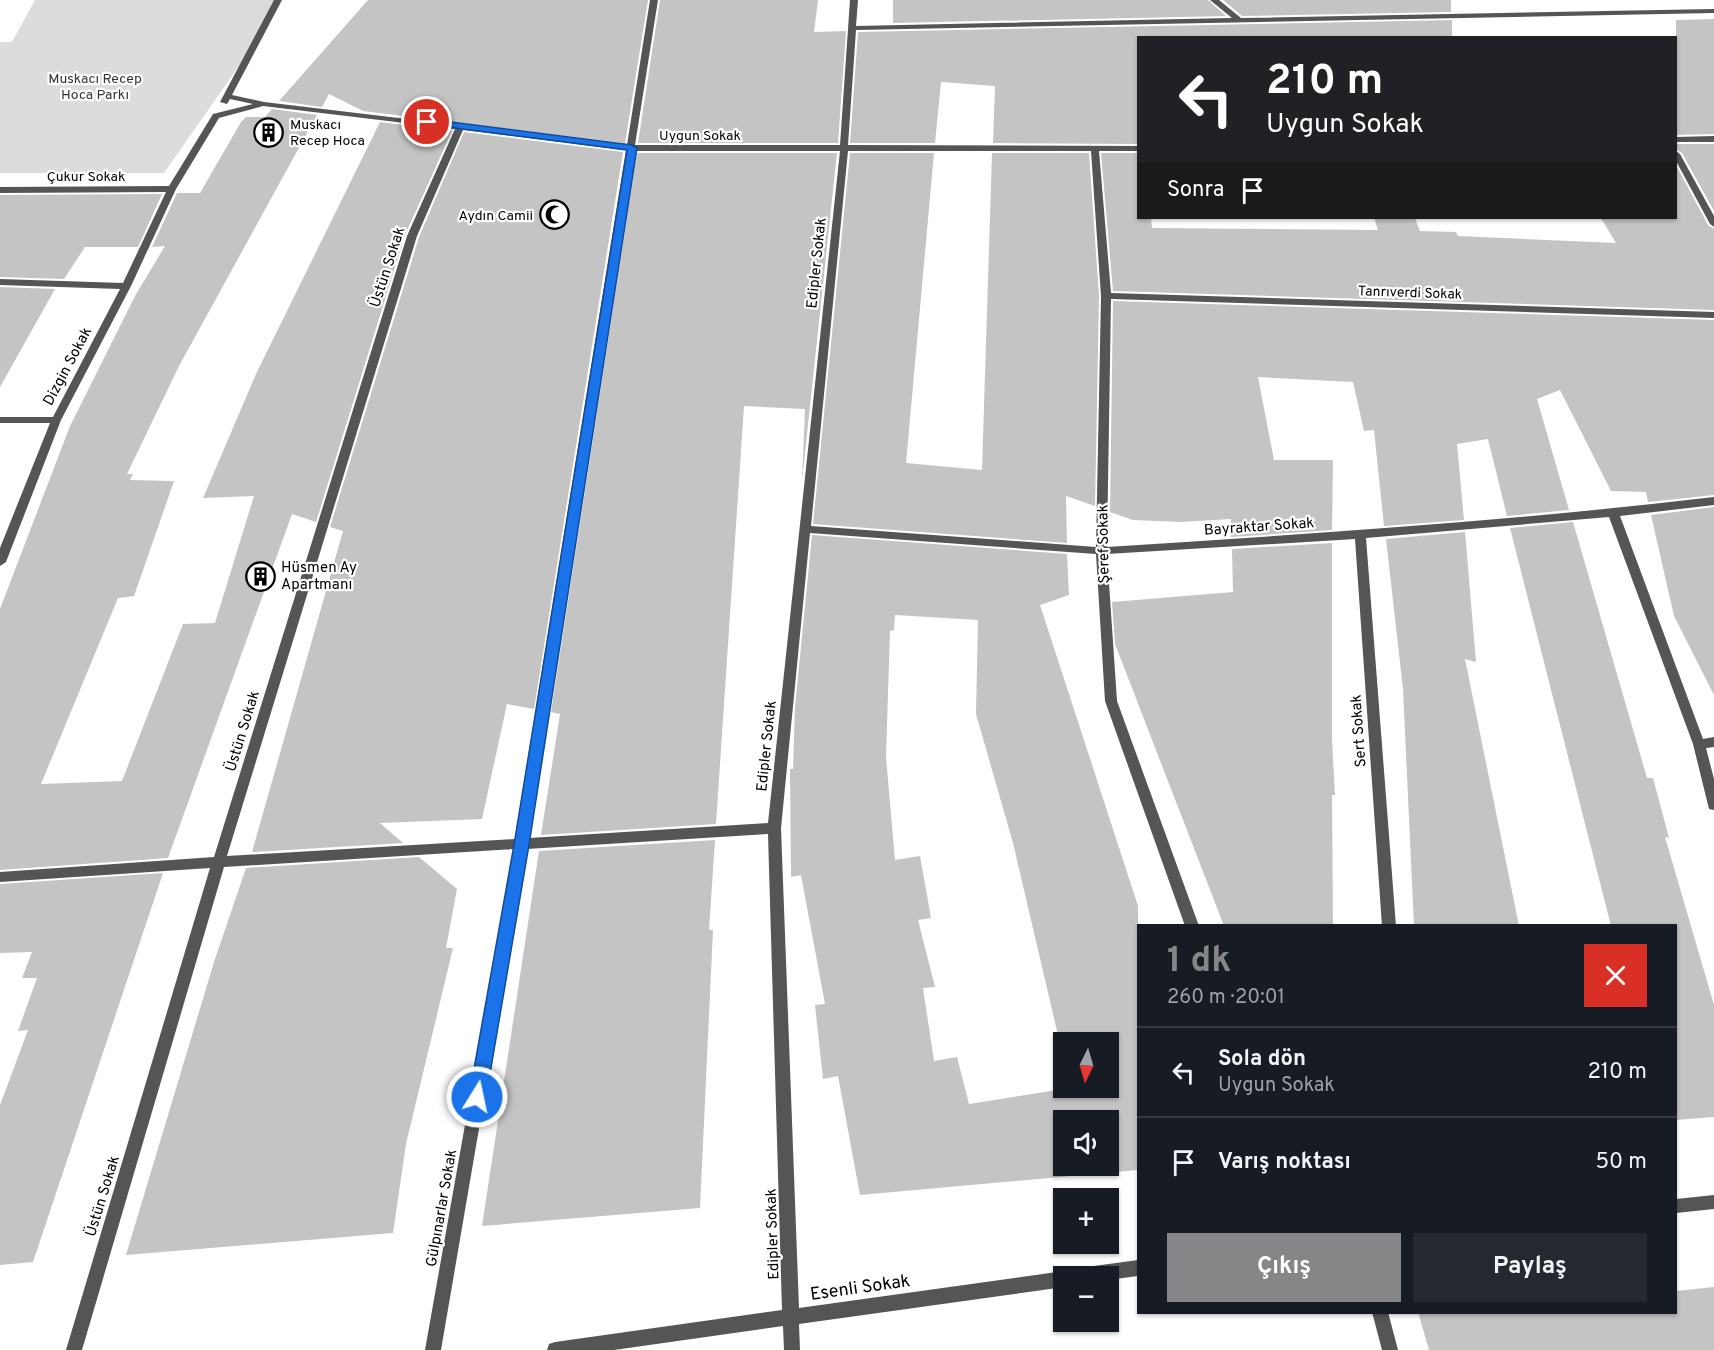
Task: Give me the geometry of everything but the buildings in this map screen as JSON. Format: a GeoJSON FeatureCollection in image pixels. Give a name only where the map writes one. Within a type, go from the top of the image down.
{"type":"FeatureCollection","features":[{"type":"Feature","properties":{"kind":"street","name":"Dizgin Sokak"},"geometry":{"type":"LineString","coordinates":[[0,562],[56,420],[126,286],[172,189],[216,116],[278,0]]}},
{"type":"Feature","properties":{"kind":"street","name":"Gülpınarlar Sokak"},"geometry":{"type":"LineString","coordinates":[[433,1350],[521,845],[654,0]]}},
{"type":"Feature","properties":{"kind":"street","name":"Edipler Sokak"},"geometry":{"type":"LineString","coordinates":[[792,1350],[774,828],[844,148],[854,28],[854,0]]}},
{"type":"Feature","properties":{"kind":"street"},"geometry":{"type":"LineString","coordinates":[[1214,0],[1238,19]]}},
{"type":"Feature","properties":{"kind":"street"},"geometry":{"type":"LineString","coordinates":[[854,28],[1714,11]]}},
{"type":"Feature","properties":{"kind":"street","name":"Uygun Sokak"},"geometry":{"type":"LineString","coordinates":[[227,96],[264,104],[632,148],[1137,148]]}},
{"type":"Feature","properties":{"kind":"street"},"geometry":{"type":"LineString","coordinates":[[216,116],[264,104]]}},
{"type":"Feature","properties":{"kind":"street","name":"Üstün Sokak"},"geometry":{"type":"LineString","coordinates":[[74,1350],[219,861],[412,236],[460,128]]}},
{"type":"Feature","properties":{"kind":"street"},"geometry":{"type":"LineString","coordinates":[[1677,140],[1714,139]]}},
{"type":"Feature","properties":{"kind":"street","name":"Şeref Sokak"},"geometry":{"type":"LineString","coordinates":[[1095,149],[1106,297],[1101,551],[1111,701],[1191,924]]}},
{"type":"Feature","properties":{"kind":"street"},"geometry":{"type":"LineString","coordinates":[[1677,156],[1714,224]]}},
{"type":"Feature","properties":{"kind":"street","name":"Çukur Sokak"},"geometry":{"type":"LineString","coordinates":[[0,190],[172,189]]}},
{"type":"Feature","properties":{"kind":"street"},"geometry":{"type":"LineString","coordinates":[[0,282],[126,286]]}},
{"type":"Feature","properties":{"kind":"street","name":"Tanrıverdi Sokak"},"geometry":{"type":"LineString","coordinates":[[1106,297],[1714,315]]}},
{"type":"Feature","properties":{"kind":"street"},"geometry":{"type":"LineString","coordinates":[[0,420],[56,420]]}},
{"type":"Feature","properties":{"kind":"street","name":"Bayraktar Sokak"},"geometry":{"type":"LineString","coordinates":[[805,529],[1101,551],[1360,535],[1613,513],[1714,501]]}},
{"type":"Feature","properties":{"kind":"street"},"geometry":{"type":"LineString","coordinates":[[1613,513],[1699,744],[1714,805]]}},
{"type":"Feature","properties":{"kind":"street","name":"Sert Sokak"},"geometry":{"type":"LineString","coordinates":[[1360,535],[1389,924]]}},
{"type":"Feature","properties":{"kind":"street"},"geometry":{"type":"LineString","coordinates":[[1699,744],[1714,742]]}},
{"type":"Feature","properties":{"kind":"street"},"geometry":{"type":"LineString","coordinates":[[0,877],[219,861],[521,845],[774,828]]}},
{"type":"Feature","properties":{"kind":"street"},"geometry":{"type":"LineString","coordinates":[[1677,1206],[1714,1202]]}},
{"type":"Feature","properties":{"kind":"street"},"geometry":{"type":"LineString","coordinates":[[1119,1271],[1137,1268]]}},
{"type":"Feature","properties":{"kind":"street","name":"Esenli Sokak"},"geometry":{"type":"LineString","coordinates":[[555,1350],[1053,1280]]}},
{"type":"Feature","properties":{"kind":"street"},"geometry":{"type":"LineString","coordinates":[[1381,1314],[1390,1350]]}},
{"type":"Feature","properties":{"kind":"green space","name":"Muskacı Recep Hoca Parkı"},"geometry":{"type":"Polygon","coordinates":[[[35,0],[279,0],[257,40],[164,173],[0,173],[0,42],[12,42],[35,0]]]}},
{"type":"Feature","properties":{"kind":"place","name":"Muskacı Recep Hoca"},"geometry":{"type":"Point","coordinates":[269,132]}},
{"type":"Feature","properties":{"kind":"place","name":"Aydın Camii"},"geometry":{"type":"Point","coordinates":[554,215]}},
{"type":"Feature","properties":{"kind":"place","name":"Hüsmen Ay Apartmanı"},"geometry":{"type":"Point","coordinates":[260,576]}},
{"type":"Feature","properties":{"kind":"route"},"geometry":{"type":"LineString","coordinates":[[427,122],[460,128],[632,148],[521,845],[477,1097]]}}]}
